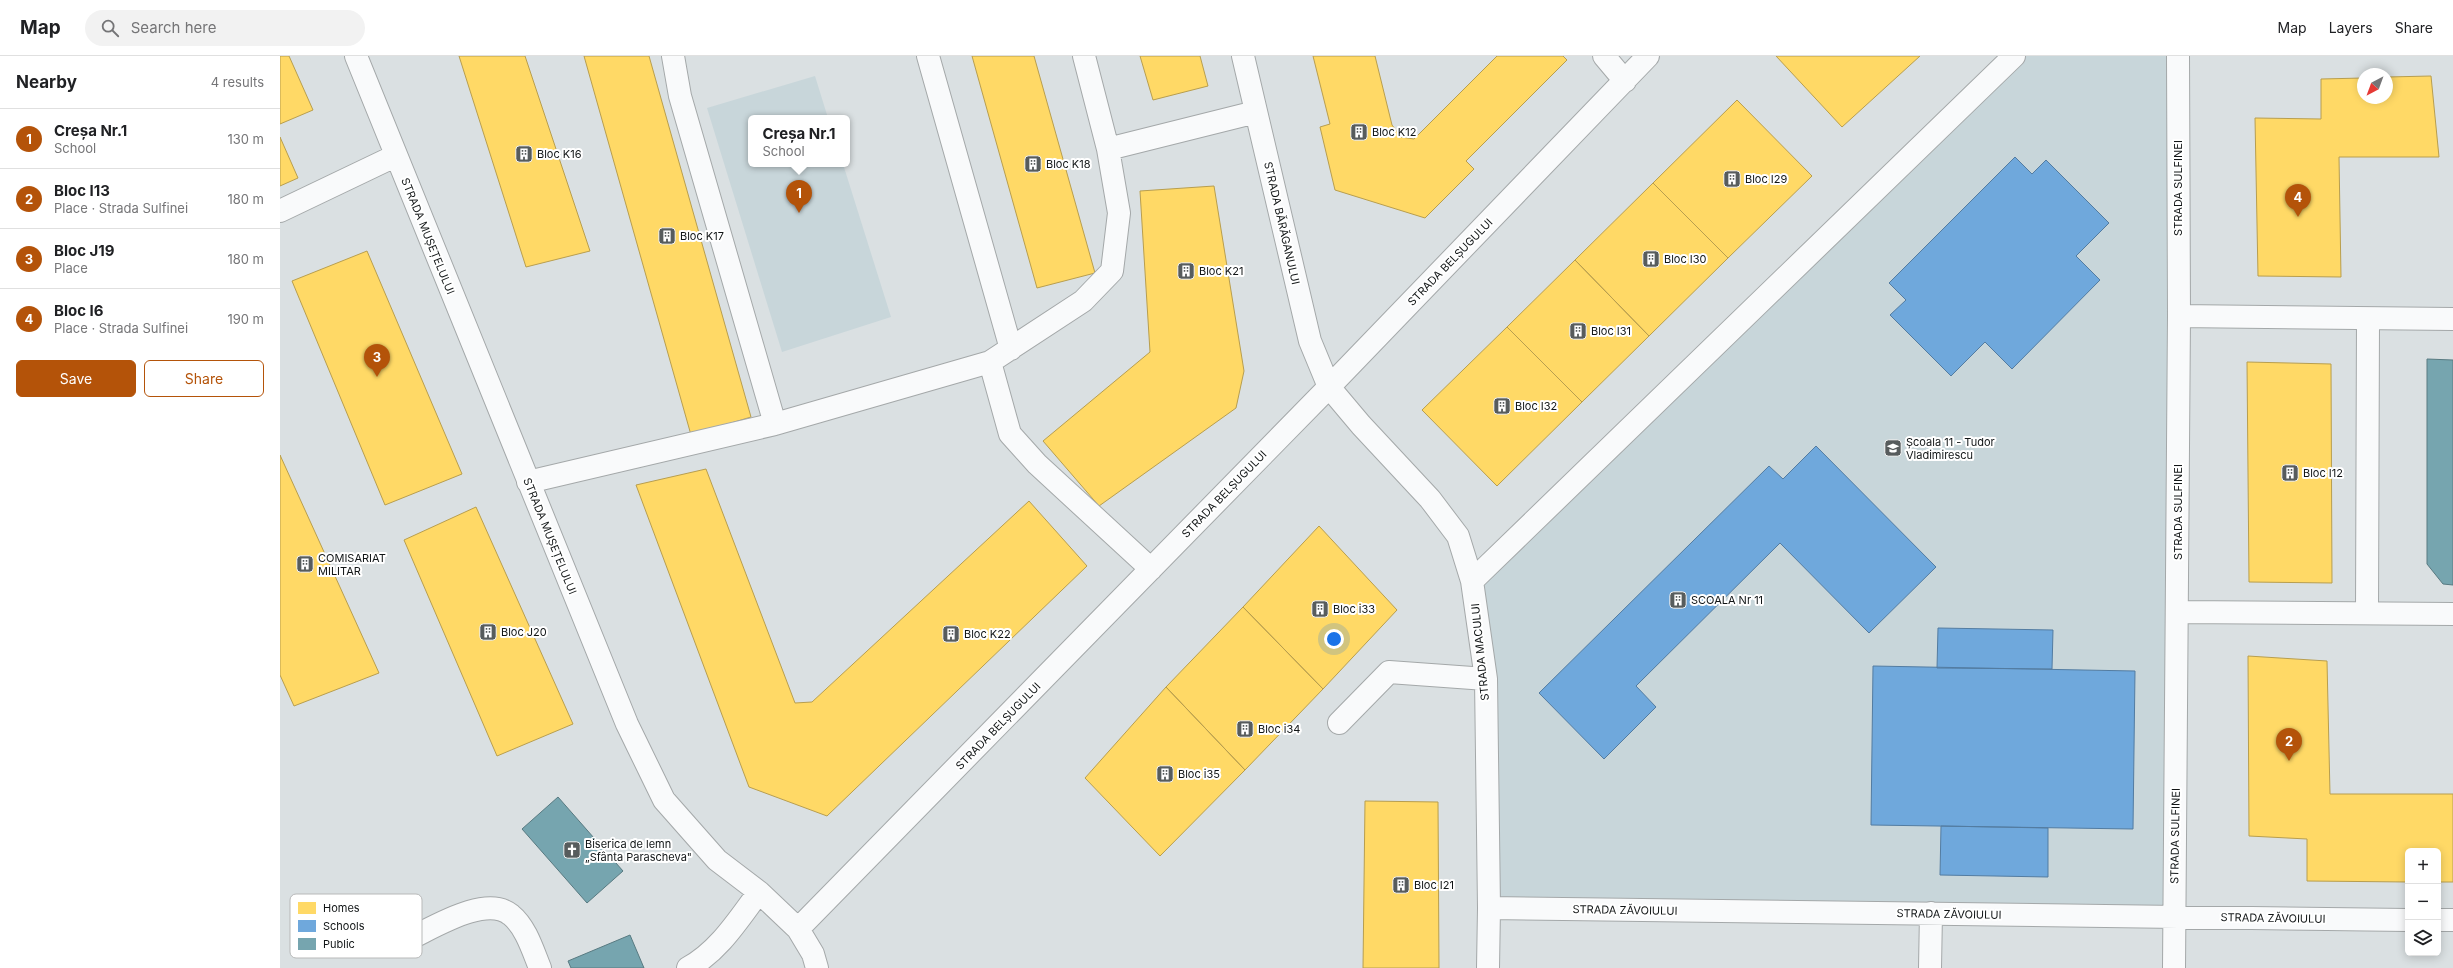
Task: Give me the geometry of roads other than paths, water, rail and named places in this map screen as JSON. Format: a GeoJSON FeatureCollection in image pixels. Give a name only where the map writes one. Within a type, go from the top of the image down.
{"type":"FeatureCollection","features":[{"type":"Feature","properties":{"kind":"street","name":"STRADA MUȘEȚELULUI"},"geometry":{"type":"LineString","coordinates":[[356,56],[395,156],[627,724],[664,800],[717,860],[759,892],[798,930],[813,954],[817,968]]}},
{"type":"Feature","properties":{"kind":"street"},"geometry":{"type":"LineString","coordinates":[[673,56],[680,96],[775,424]]}},
{"type":"Feature","properties":{"kind":"street"},"geometry":{"type":"LineString","coordinates":[[928,56],[1010,349]]}},
{"type":"Feature","properties":{"kind":"street"},"geometry":{"type":"LineString","coordinates":[[528,482],[775,424],[990,362],[1083,301],[1112,271],[1119,213],[1108,149],[1084,56]]}},
{"type":"Feature","properties":{"kind":"street","name":"STRADA BĂRĂGANULUI"},"geometry":{"type":"LineString","coordinates":[[1243,56],[1310,341],[1329,387]]}},
{"type":"Feature","properties":{"kind":"street"},"geometry":{"type":"LineString","coordinates":[[1604,56],[1624,81]]}},
{"type":"Feature","properties":{"kind":"street","name":"STRADA BELȘUGULUI"},"geometry":{"type":"LineString","coordinates":[[798,930],[1329,387],[1648,56]]}},
{"type":"Feature","properties":{"kind":"street"},"geometry":{"type":"LineString","coordinates":[[1472,580],[2014,56]]}},
{"type":"Feature","properties":{"kind":"street","name":"STRADA SULFINEI"},"geometry":{"type":"LineString","coordinates":[[2174,968],[2178,612],[2178,56]]}},
{"type":"Feature","properties":{"kind":"street"},"geometry":{"type":"LineString","coordinates":[[1108,149],[1256,112]]}},
{"type":"Feature","properties":{"kind":"street"},"geometry":{"type":"LineString","coordinates":[[280,211],[395,156]]}},
{"type":"Feature","properties":{"kind":"street"},"geometry":{"type":"LineString","coordinates":[[2179,316],[2453,319]]}},
{"type":"Feature","properties":{"kind":"street"},"geometry":{"type":"LineString","coordinates":[[2367,613],[2368,319]]}},
{"type":"Feature","properties":{"kind":"street"},"geometry":{"type":"LineString","coordinates":[[990,362],[1010,434],[1037,464],[1151,569]]}},
{"type":"Feature","properties":{"kind":"street","name":"STRADA MACULUI"},"geometry":{"type":"LineString","coordinates":[[1329,387],[1361,425],[1430,499],[1458,536],[1472,580],[1486,679],[1489,908],[1488,968]]}},
{"type":"Feature","properties":{"kind":"street"},"geometry":{"type":"LineString","coordinates":[[2178,612],[2453,614]]}},
{"type":"Feature","properties":{"kind":"street"},"geometry":{"type":"LineString","coordinates":[[1339,723],[1389,672],[1486,679]]}},
{"type":"Feature","properties":{"kind":"street"},"geometry":{"type":"LineString","coordinates":[[688,968],[703,959],[719,945],[759,892]]}},
{"type":"Feature","properties":{"kind":"street","name":"STRADA ZĂVOIULUI"},"geometry":{"type":"LineString","coordinates":[[1489,908],[2405,920]]}},
{"type":"Feature","properties":{"kind":"street"},"geometry":{"type":"LineString","coordinates":[[422,933],[473,909],[495,909],[511,914],[524,932],[540,968]]}},
{"type":"Feature","properties":{"kind":"street"},"geometry":{"type":"LineString","coordinates":[[1930,968],[1931,913]]}},
{"type":"Feature","properties":{"kind":"street"},"geometry":{"type":"LineString","coordinates":[[2441,920],[2453,920]]}},
{"type":"Feature","properties":{"kind":"place","name":"Bloc K12"},"geometry":{"type":"Point","coordinates":[1359,132]}},
{"type":"Feature","properties":{"kind":"place","name":"Bloc K16"},"geometry":{"type":"Point","coordinates":[524,154]}},
{"type":"Feature","properties":{"kind":"place","name":"Bloc K18"},"geometry":{"type":"Point","coordinates":[1033,164]}},
{"type":"Feature","properties":{"kind":"place","name":"Bloc I29"},"geometry":{"type":"Point","coordinates":[1732,179]}},
{"type":"Feature","properties":{"kind":"place","name":"Creșa Nr.1"},"geometry":{"type":"Point","coordinates":[799,213]}},
{"type":"Feature","properties":{"kind":"place","name":"Bloc I6"},"geometry":{"type":"Point","coordinates":[2298,217]}},
{"type":"Feature","properties":{"kind":"place","name":"Bloc K17"},"geometry":{"type":"Point","coordinates":[667,236]}},
{"type":"Feature","properties":{"kind":"place","name":"Bloc I30"},"geometry":{"type":"Point","coordinates":[1651,259]}},
{"type":"Feature","properties":{"kind":"place","name":"Bloc K21"},"geometry":{"type":"Point","coordinates":[1186,271]}},
{"type":"Feature","properties":{"kind":"place","name":"Bloc I31"},"geometry":{"type":"Point","coordinates":[1578,331]}},
{"type":"Feature","properties":{"kind":"place","name":"Bloc J19"},"geometry":{"type":"Point","coordinates":[377,377]}},
{"type":"Feature","properties":{"kind":"place","name":"Bloc I32"},"geometry":{"type":"Point","coordinates":[1502,406]}},
{"type":"Feature","properties":{"kind":"place","name":"Școala 11 - Tudor Vladimirescu"},"geometry":{"type":"Point","coordinates":[1893,448]}},
{"type":"Feature","properties":{"kind":"place","name":"Bloc I12"},"geometry":{"type":"Point","coordinates":[2290,473]}},
{"type":"Feature","properties":{"kind":"place","name":"COMISARIAT MILITAR"},"geometry":{"type":"Point","coordinates":[305,564]}},
{"type":"Feature","properties":{"kind":"place","name":"SCOALA Nr 11"},"geometry":{"type":"Point","coordinates":[1678,600]}},
{"type":"Feature","properties":{"kind":"place","name":"Bloc i33"},"geometry":{"type":"Point","coordinates":[1320,609]}},
{"type":"Feature","properties":{"kind":"place","name":"Bloc J20"},"geometry":{"type":"Point","coordinates":[488,632]}},
{"type":"Feature","properties":{"kind":"place","name":"Bloc K22"},"geometry":{"type":"Point","coordinates":[951,634]}},
{"type":"Feature","properties":{"kind":"place","name":"Bloc i34"},"geometry":{"type":"Point","coordinates":[1245,729]}},
{"type":"Feature","properties":{"kind":"place","name":"Bloc I13"},"geometry":{"type":"Point","coordinates":[2289,761]}},
{"type":"Feature","properties":{"kind":"place","name":"Bloc i35"},"geometry":{"type":"Point","coordinates":[1165,774]}},
{"type":"Feature","properties":{"kind":"place","name":"Biserica de lemn „Sfânta Parascheva\""},"geometry":{"type":"Point","coordinates":[572,850]}},
{"type":"Feature","properties":{"kind":"place","name":"Bloc I21"},"geometry":{"type":"Point","coordinates":[1401,885]}}]}
